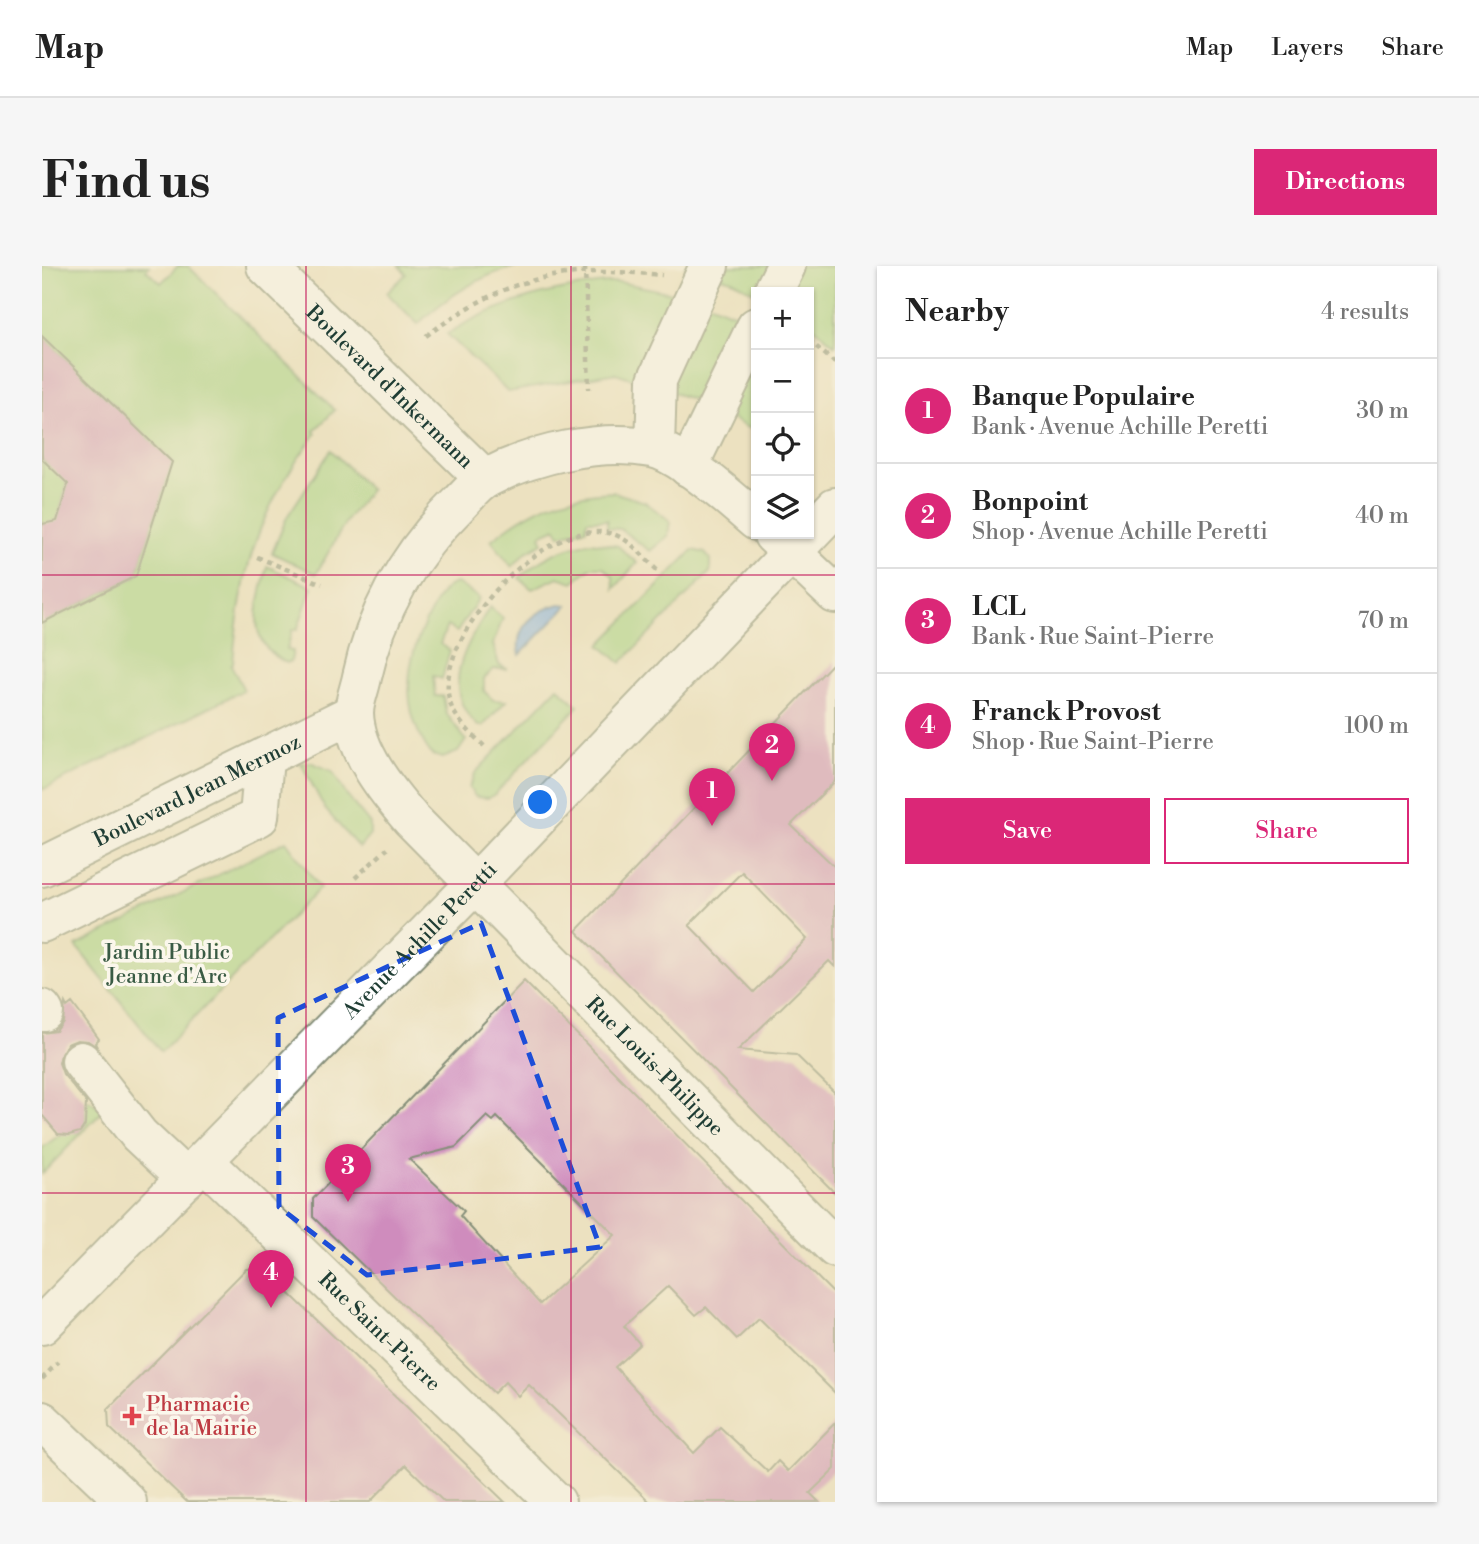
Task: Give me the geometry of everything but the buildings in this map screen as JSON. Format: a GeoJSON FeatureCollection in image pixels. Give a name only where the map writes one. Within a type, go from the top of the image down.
{"type":"FeatureCollection","features":[{"type":"Feature","properties":{"kind":"street","name":"Boulevard d'Inkermann"},"geometry":{"type":"LineString","coordinates":[[266,266],[485,479]]}},
{"type":"Feature","properties":{"kind":"street"},"geometry":{"type":"LineString","coordinates":[[776,287],[786,266]]}},
{"type":"Feature","properties":{"kind":"street"},"geometry":{"type":"LineString","coordinates":[[655,448],[657,380],[706,275]]}},
{"type":"Feature","properties":{"kind":"street"},"geometry":{"type":"LineString","coordinates":[[688,467],[751,337]]}},
{"type":"Feature","properties":{"kind":"street"},"geometry":{"type":"LineString","coordinates":[[354,713],[367,654],[389,594],[429,534],[485,479],[561,451],[611,444],[655,448],[688,467],[751,517]]}},
{"type":"Feature","properties":{"kind":"street","name":"Avenue Achille Peretti"},"geometry":{"type":"LineString","coordinates":[[42,1325],[475,884],[782,542],[835,507]]}},
{"type":"Feature","properties":{"kind":"street"},"geometry":{"type":"LineString","coordinates":[[782,542],[835,594]]}},
{"type":"Feature","properties":{"kind":"street","name":"Boulevard Jean Mermoz"},"geometry":{"type":"LineString","coordinates":[[42,867],[354,713]]}},
{"type":"Feature","properties":{"kind":"street","name":"Rue Louis-Philippe"},"geometry":{"type":"LineString","coordinates":[[354,713],[366,757],[388,793],[835,1248]]}},
{"type":"Feature","properties":{"kind":"street"},"geometry":{"type":"LineString","coordinates":[[42,923],[259,817],[264,758]]}},
{"type":"Feature","properties":{"kind":"street","name":"Rue Saint-Pierre"},"geometry":{"type":"LineString","coordinates":[[81,1061],[139,1135],[195,1170],[556,1502]]}},
{"type":"Feature","properties":{"kind":"street"},"geometry":{"type":"LineString","coordinates":[[44,1426],[127,1502]]}},
{"type":"Feature","properties":{"kind":"path"},"geometry":{"type":"LineString","coordinates":[[585,267],[589,389]]}},
{"type":"Feature","properties":{"kind":"path"},"geometry":{"type":"LineString","coordinates":[[426,336],[468,305],[513,282],[585,267],[706,275]]}},
{"type":"Feature","properties":{"kind":"path"},"geometry":{"type":"LineString","coordinates":[[814,344],[835,363]]}},
{"type":"Feature","properties":{"kind":"path"},"geometry":{"type":"LineString","coordinates":[[484,746],[459,721],[449,699],[450,673],[469,623],[515,571],[547,546],[601,533],[622,538],[658,571]]}},
{"type":"Feature","properties":{"kind":"path"},"geometry":{"type":"LineString","coordinates":[[257,557],[322,584]]}},
{"type":"Feature","properties":{"kind":"path"},"geometry":{"type":"LineString","coordinates":[[355,878],[390,846]]}},
{"type":"Feature","properties":{"kind":"highlighted area"},"geometry":{"type":"Polygon","coordinates":[[[481,923],[600,1247],[367,1275],[279,1207],[278,1018],[481,923]]]}},
{"type":"Feature","properties":{"kind":"green space"},"geometry":{"type":"Polygon","coordinates":[[[42,266],[149,266],[146,270],[161,283],[178,266],[188,266],[335,410],[314,431],[316,434],[280,488],[256,541],[247,569],[231,665],[244,690],[42,790],[42,623],[136,576],[172,462],[42,336],[42,266]]]}},
{"type":"Feature","properties":{"kind":"green space"},"geometry":{"type":"Polygon","coordinates":[[[399,266],[522,266],[494,274],[466,287],[418,324],[387,293],[406,274],[399,266]]]}},
{"type":"Feature","properties":{"kind":"green space"},"geometry":{"type":"Polygon","coordinates":[[[684,266],[835,266],[835,345],[814,327],[814,287],[751,287],[751,290],[732,280],[684,266]]]}},
{"type":"Feature","properties":{"kind":"green space"},"geometry":{"type":"Polygon","coordinates":[[[619,282],[696,298],[751,320],[751,428],[705,404],[616,373],[508,392],[447,334],[508,305],[552,292],[619,282]]]}},
{"type":"Feature","properties":{"kind":"green space"},"geometry":{"type":"Polygon","coordinates":[[[331,450],[370,490],[348,518],[316,574],[272,553],[287,517],[331,450]]]}},
{"type":"Feature","properties":{"kind":"green space"},"geometry":{"type":"Polygon","coordinates":[[[42,459],[50,466],[71,473],[57,524],[42,524],[42,459]]]}},
{"type":"Feature","properties":{"kind":"green space"},"geometry":{"type":"Polygon","coordinates":[[[613,492],[645,502],[670,521],[668,536],[650,551],[620,529],[607,528],[607,520],[587,520],[586,529],[560,535],[556,528],[540,535],[543,543],[526,552],[512,567],[491,540],[520,519],[548,505],[578,496],[613,492]]]}},
{"type":"Feature","properties":{"kind":"green space"},"geometry":{"type":"Polygon","coordinates":[[[591,542],[618,546],[637,563],[614,589],[613,576],[603,567],[591,567],[573,582],[558,577],[532,589],[519,578],[552,555],[591,542]]]}},
{"type":"Feature","properties":{"kind":"green space"},"geometry":{"type":"Polygon","coordinates":[[[693,550],[705,553],[710,559],[710,572],[621,663],[600,645],[693,550]]]}},
{"type":"Feature","properties":{"kind":"green space"},"geometry":{"type":"Polygon","coordinates":[[[267,566],[312,587],[297,630],[292,630],[287,650],[293,651],[291,661],[287,663],[273,655],[259,634],[258,609],[267,566]]]}},
{"type":"Feature","properties":{"kind":"green space"},"geometry":{"type":"Polygon","coordinates":[[[457,583],[479,598],[457,632],[447,626],[440,644],[450,650],[442,679],[433,676],[435,696],[443,696],[446,713],[466,740],[458,752],[443,758],[432,755],[421,738],[414,720],[409,683],[411,664],[423,628],[442,593],[457,583]]]}},
{"type":"Feature","properties":{"kind":"green space"},"geometry":{"type":"Polygon","coordinates":[[[490,607],[503,618],[493,644],[499,665],[507,669],[494,669],[484,678],[484,691],[493,700],[506,701],[483,726],[478,726],[466,712],[458,682],[465,651],[490,607]]]}},
{"type":"Feature","properties":{"kind":"green space"},"geometry":{"type":"Polygon","coordinates":[[[558,687],[578,706],[495,794],[488,798],[476,797],[469,788],[475,773],[558,687]]]}},
{"type":"Feature","properties":{"kind":"green space"},"geometry":{"type":"Polygon","coordinates":[[[310,762],[332,771],[347,796],[370,824],[370,835],[359,848],[325,809],[301,763],[310,762]]]}},
{"type":"Feature","properties":{"kind":"green space","name":"Jardin Public Jeanne d'Arc"},"geometry":{"type":"Polygon","coordinates":[[[286,841],[320,888],[161,1052],[76,946],[286,841]]]}},
{"type":"Feature","properties":{"kind":"green space"},"geometry":{"type":"Polygon","coordinates":[[[89,1100],[104,1110],[42,1174],[42,1148],[62,1133],[79,1132],[86,1120],[83,1104],[89,1100]]]}},
{"type":"Feature","properties":{"kind":"water"},"geometry":{"type":"Polygon","coordinates":[[[560,604],[568,605],[520,655],[520,636],[528,621],[560,604]]]}},
{"type":"Feature","properties":{"kind":"place","name":"Bonpoint"},"geometry":{"type":"Point","coordinates":[772,781]}},
{"type":"Feature","properties":{"kind":"place","name":"Banque Populaire"},"geometry":{"type":"Point","coordinates":[712,826]}},
{"type":"Feature","properties":{"kind":"place","name":"LCL"},"geometry":{"type":"Point","coordinates":[348,1202]}},
{"type":"Feature","properties":{"kind":"place","name":"Franck Provost"},"geometry":{"type":"Point","coordinates":[271,1308]}},
{"type":"Feature","properties":{"kind":"place","name":"Pharmacie de la Mairie"},"geometry":{"type":"Point","coordinates":[132,1416]}}]}
